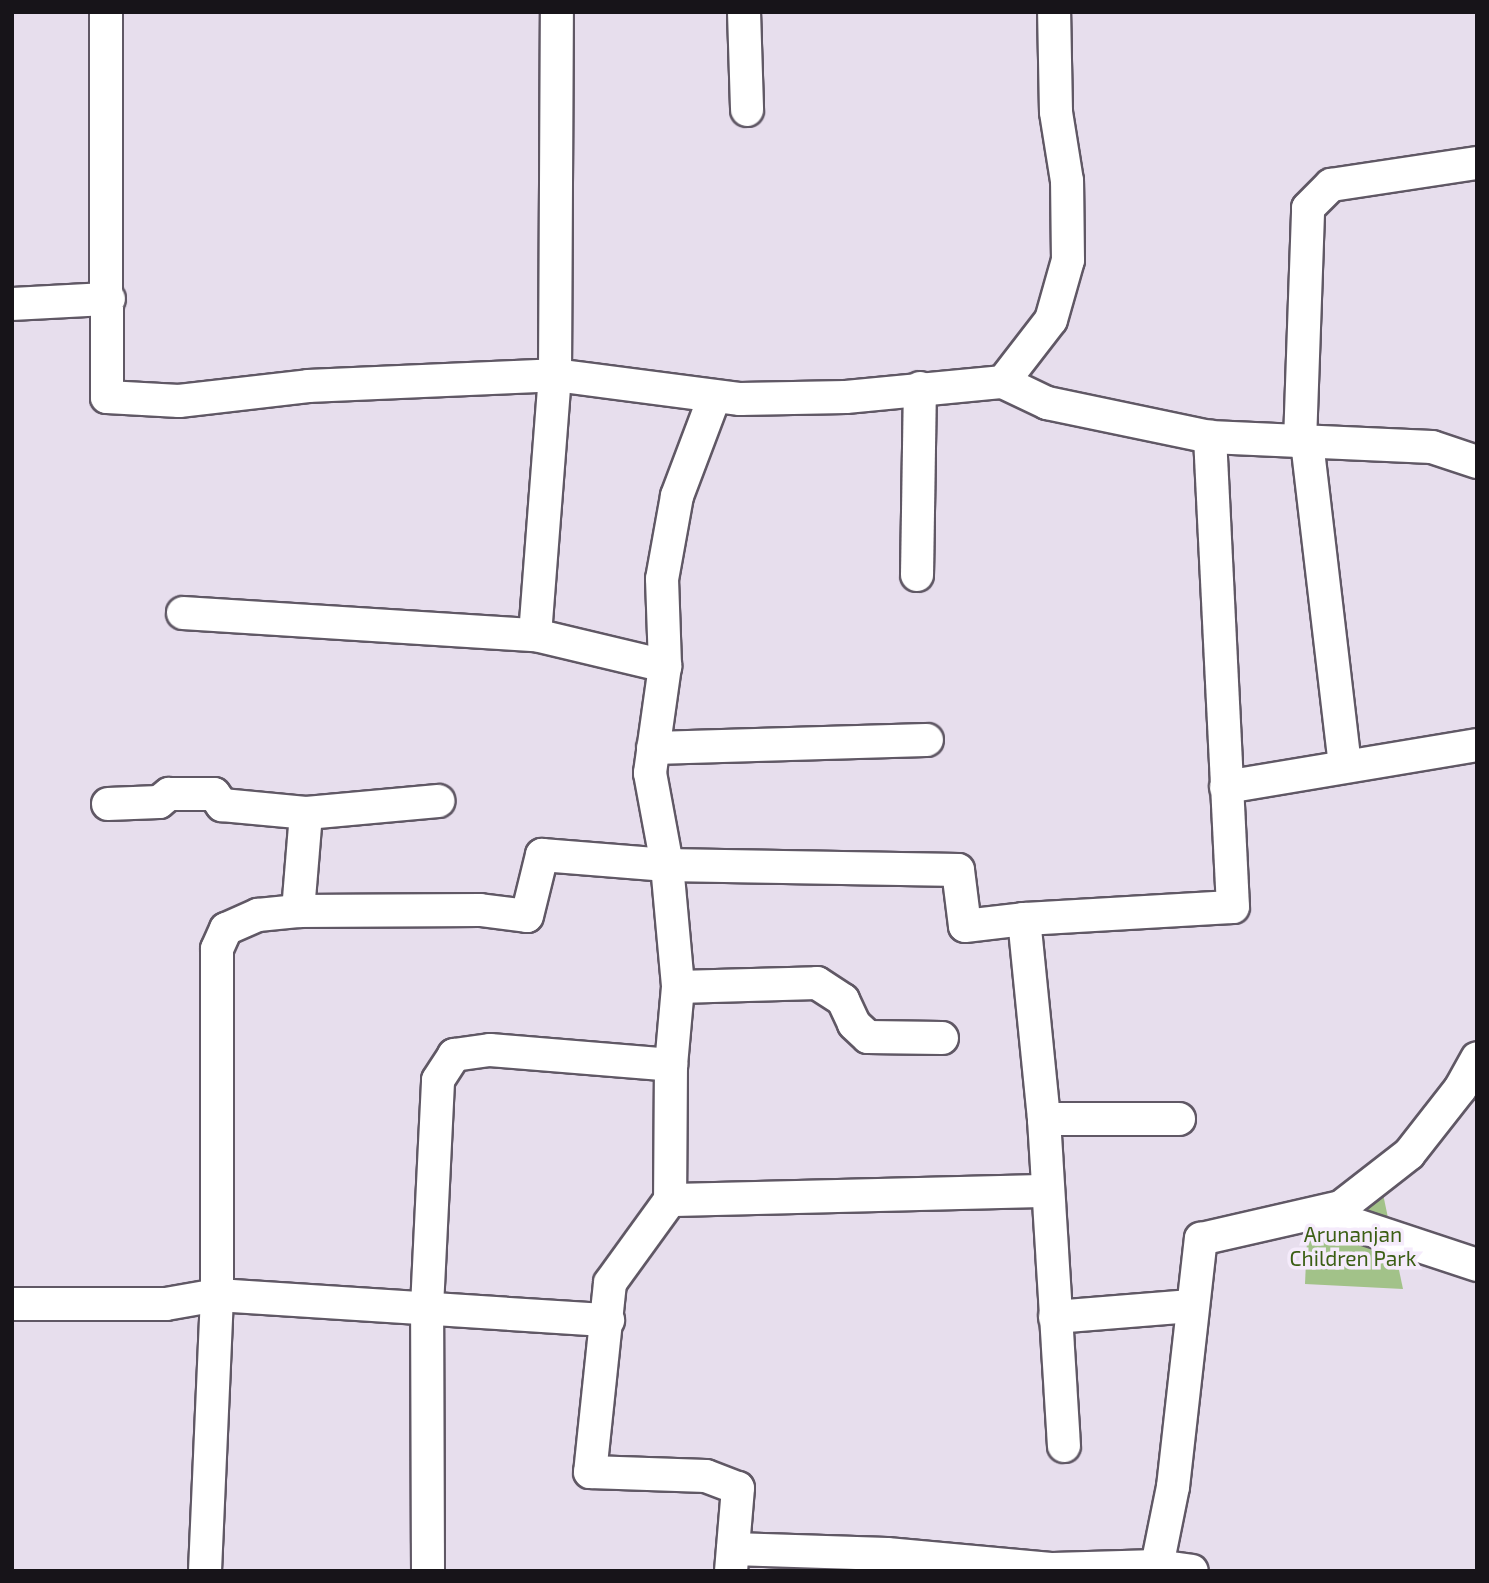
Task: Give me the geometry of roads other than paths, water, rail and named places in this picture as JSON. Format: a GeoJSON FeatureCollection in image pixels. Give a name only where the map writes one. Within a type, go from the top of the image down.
{"type":"FeatureCollection","features":[{"type":"Feature","properties":{"kind":"street"},"geometry":{"type":"LineString","coordinates":[[106,12],[107,397],[179,401],[308,386],[555,375],[686,389],[714,398],[846,397],[1003,382],[1047,403],[1210,436],[1432,447],[1477,462]]}},
{"type":"Feature","properties":{"kind":"street"},"geometry":{"type":"LineString","coordinates":[[535,635],[555,375],[557,12]]}},
{"type":"Feature","properties":{"kind":"street"},"geometry":{"type":"LineString","coordinates":[[744,12],[747,110]]}},
{"type":"Feature","properties":{"kind":"street"},"geometry":{"type":"LineString","coordinates":[[1003,382],[1051,320],[1068,260],[1067,181],[1056,112],[1055,12]]}},
{"type":"Feature","properties":{"kind":"street"},"geometry":{"type":"LineString","coordinates":[[1345,765],[1303,442],[1308,208],[1331,185],[1477,163]]}},
{"type":"Feature","properties":{"kind":"street"},"geometry":{"type":"LineString","coordinates":[[12,304],[108,299]]}},
{"type":"Feature","properties":{"kind":"street"},"geometry":{"type":"LineString","coordinates":[[917,575],[920,388]]}},
{"type":"Feature","properties":{"kind":"street"},"geometry":{"type":"LineString","coordinates":[[714,398],[677,496],[664,567],[665,666],[650,772],[667,865],[678,987],[671,1065],[670,1200],[610,1283],[590,1472],[706,1476],[738,1488],[732,1560],[887,1554],[1052,1569],[1157,1568],[1192,1571]]}},
{"type":"Feature","properties":{"kind":"street"},"geometry":{"type":"LineString","coordinates":[[205,1571],[217,1295],[217,949],[226,929],[242,919],[298,911],[480,910],[527,916],[542,855],[667,865],[958,870],[965,926],[1024,919],[1233,907],[1210,436]]}},
{"type":"Feature","properties":{"kind":"street"},"geometry":{"type":"LineString","coordinates":[[183,613],[535,635],[665,666]]}},
{"type":"Feature","properties":{"kind":"street"},"geometry":{"type":"LineString","coordinates":[[653,748],[927,740]]}},
{"type":"Feature","properties":{"kind":"street"},"geometry":{"type":"LineString","coordinates":[[1226,787],[1477,745]]}},
{"type":"Feature","properties":{"kind":"street"},"geometry":{"type":"LineString","coordinates":[[108,804],[159,802],[169,794],[214,794],[222,805],[306,813],[438,801]]}},
{"type":"Feature","properties":{"kind":"street"},"geometry":{"type":"LineString","coordinates":[[298,911],[306,813]]}},
{"type":"Feature","properties":{"kind":"street"},"geometry":{"type":"LineString","coordinates":[[1024,919],[1044,1119],[1046,1191],[1065,1446]]}},
{"type":"Feature","properties":{"kind":"street"},"geometry":{"type":"LineString","coordinates":[[678,987],[817,983],[843,1000],[854,1024],[868,1037],[942,1038]]}},
{"type":"Feature","properties":{"kind":"street"},"geometry":{"type":"LineString","coordinates":[[428,1571],[427,1307],[438,1080],[454,1055],[490,1049],[671,1065]]}},
{"type":"Feature","properties":{"kind":"street"},"geometry":{"type":"LineString","coordinates":[[1157,1568],[1173,1487],[1200,1239],[1341,1207],[1409,1154],[1460,1090],[1477,1058]]}},
{"type":"Feature","properties":{"kind":"street"},"geometry":{"type":"LineString","coordinates":[[1044,1119],[1179,1119]]}},
{"type":"Feature","properties":{"kind":"street"},"geometry":{"type":"LineString","coordinates":[[670,1200],[1046,1191]]}},
{"type":"Feature","properties":{"kind":"street"},"geometry":{"type":"LineString","coordinates":[[1320,1213],[1477,1265]]}},
{"type":"Feature","properties":{"kind":"street"},"geometry":{"type":"LineString","coordinates":[[12,1304],[166,1304],[217,1295],[608,1320]]}},
{"type":"Feature","properties":{"kind":"street"},"geometry":{"type":"LineString","coordinates":[[1055,1317],[1191,1306]]}},
{"type":"Feature","properties":{"kind":"park label","name":"Arunanjan Children Park"},"geometry":{"type":"Point","coordinates":[1353,1246]}}]}
